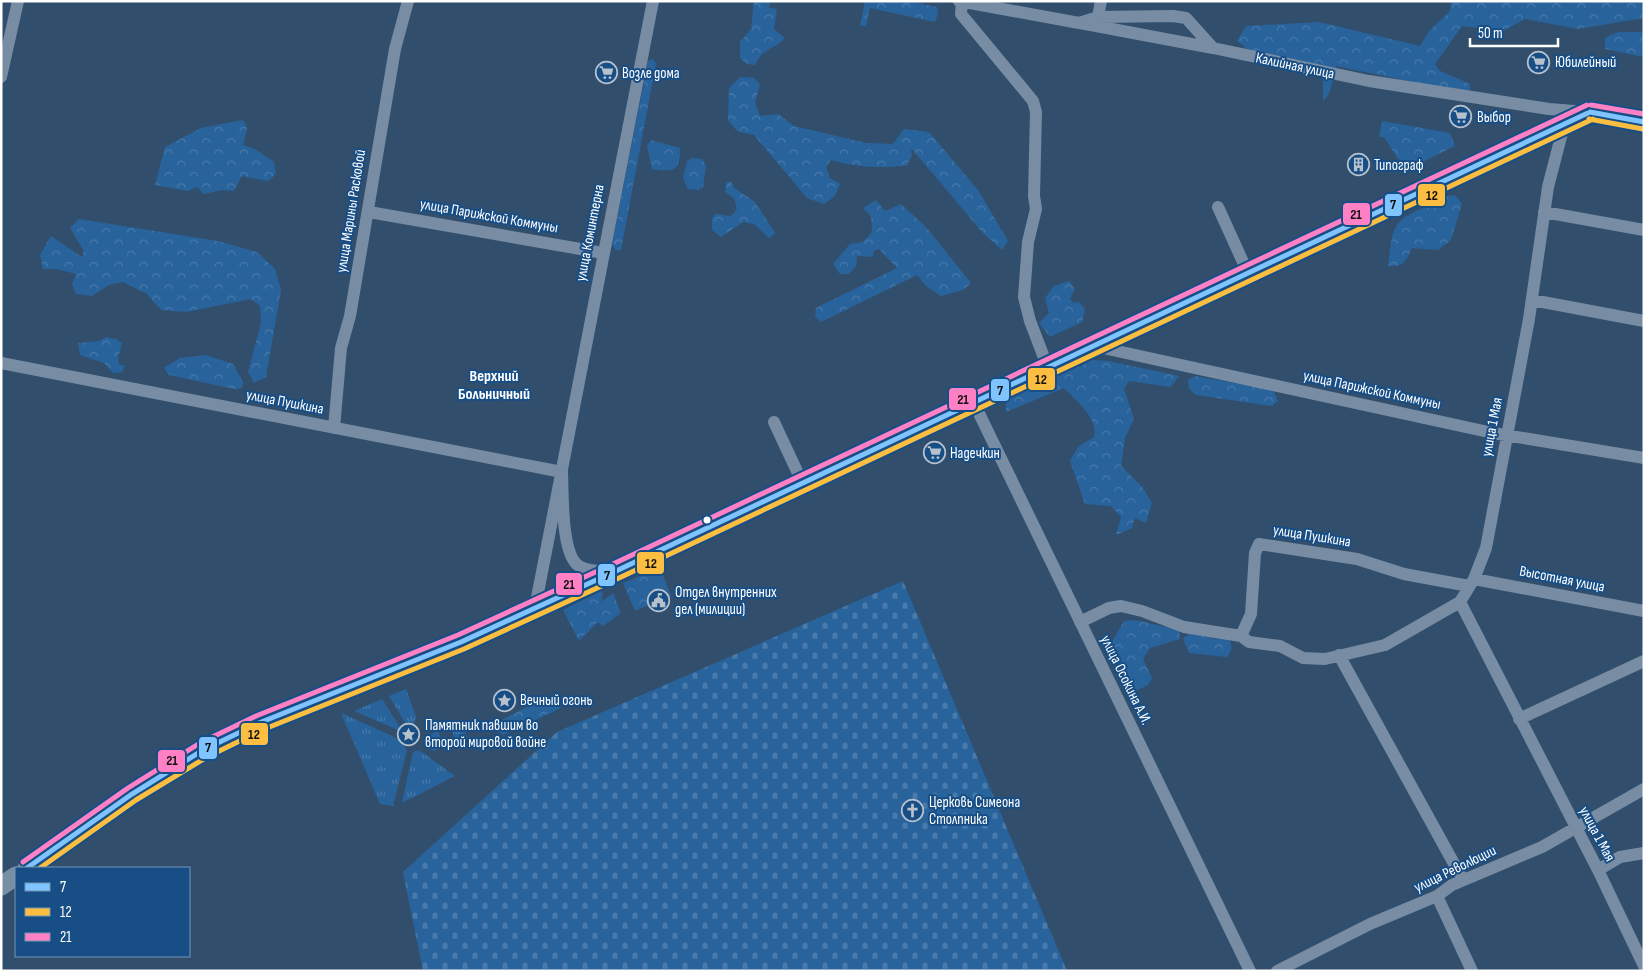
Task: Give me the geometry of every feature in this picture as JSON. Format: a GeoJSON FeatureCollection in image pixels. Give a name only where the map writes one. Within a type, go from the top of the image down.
{"type":"FeatureCollection","features":[{"type":"Feature","properties":{"kind":"highway"},"geometry":{"type":"LineString","coordinates":[[28,867],[132,794],[203,750],[259,723],[461,642],[616,571],[1590,112]]}},
{"type":"Feature","properties":{"kind":"highway","name":"Калийная улица"},"geometry":{"type":"LineString","coordinates":[[1590,112],[1644,122]]}},
{"type":"Feature","properties":{"kind":"highway"},"geometry":{"type":"LineString","coordinates":[[1,886],[15,877]]}},
{"type":"Feature","properties":{"kind":"street"},"geometry":{"type":"LineString","coordinates":[[1,77],[18,1]]}},
{"type":"Feature","properties":{"kind":"street","name":"улица Марины Расковой"},"geometry":{"type":"LineString","coordinates":[[334,428],[341,348],[350,316],[396,49],[408,1]]}},
{"type":"Feature","properties":{"kind":"street","name":"улица Коминтерна"},"geometry":{"type":"LineString","coordinates":[[535,608],[653,1]]}},
{"type":"Feature","properties":{"kind":"street"},"geometry":{"type":"LineString","coordinates":[[1098,17],[1101,1]]}},
{"type":"Feature","properties":{"kind":"street"},"geometry":{"type":"LineString","coordinates":[[1048,368],[1030,321],[1024,297],[1028,242],[1036,209],[1034,196],[1036,112],[1034,101],[961,14],[961,2],[1079,22],[1098,17],[1173,16],[1186,18],[1213,48]]}},
{"type":"Feature","properties":{"kind":"street","name":"Калийная улица"},"geometry":{"type":"LineString","coordinates":[[1079,22],[1369,81],[1549,109],[1590,112]]}},
{"type":"Feature","properties":{"kind":"street","name":"улица 1 Мая"},"geometry":{"type":"LineString","coordinates":[[1564,125],[1548,187],[1532,300],[1486,548],[1471,583],[1460,602],[1575,829],[1639,946],[1644,966]]}},
{"type":"Feature","properties":{"kind":"street"},"geometry":{"type":"LineString","coordinates":[[1218,207],[1248,273]]}},
{"type":"Feature","properties":{"kind":"street","name":"улица Парижской Коммуны"},"geometry":{"type":"LineString","coordinates":[[368,212],[603,253]]}},
{"type":"Feature","properties":{"kind":"street"},"geometry":{"type":"LineString","coordinates":[[1544,212],[1644,230]]}},
{"type":"Feature","properties":{"kind":"street"},"geometry":{"type":"LineString","coordinates":[[1532,300],[1644,321]]}},
{"type":"Feature","properties":{"kind":"street","name":"улица Парижской Коммуны"},"geometry":{"type":"LineString","coordinates":[[1094,346],[1493,433],[1644,458]]}},
{"type":"Feature","properties":{"kind":"street","name":"улица Пушкина"},"geometry":{"type":"LineString","coordinates":[[1,363],[562,472]]}},
{"type":"Feature","properties":{"kind":"street","name":"улица Осокина А.И."},"geometry":{"type":"LineString","coordinates":[[974,403],[1250,971]]}},
{"type":"Feature","properties":{"kind":"street"},"geometry":{"type":"LineString","coordinates":[[774,422],[802,482]]}},
{"type":"Feature","properties":{"kind":"street","name":"улица Коминтерна"},"geometry":{"type":"LineString","coordinates":[[562,472],[567,543],[572,558],[578,566],[591,571],[616,571]]}},
{"type":"Feature","properties":{"kind":"street","name":"улица Пушкина"},"geometry":{"type":"LineString","coordinates":[[1241,636],[1251,614],[1256,552],[1259,544],[1357,559],[1412,576],[1471,583]]}},
{"type":"Feature","properties":{"kind":"street","name":"Высотная улица"},"geometry":{"type":"LineString","coordinates":[[1471,583],[1644,611]]}},
{"type":"Feature","properties":{"kind":"street"},"geometry":{"type":"LineString","coordinates":[[1080,622],[1109,608],[1121,606],[1142,611],[1184,627],[1241,636],[1249,642],[1280,646],[1303,658],[1324,659],[1386,645],[1460,602]]}},
{"type":"Feature","properties":{"kind":"street"},"geometry":{"type":"LineString","coordinates":[[1339,655],[1463,880]]}},
{"type":"Feature","properties":{"kind":"street"},"geometry":{"type":"LineString","coordinates":[[1519,718],[1644,661]]}},
{"type":"Feature","properties":{"kind":"street","name":"улица Революции"},"geometry":{"type":"LineString","coordinates":[[1278,971],[1370,924],[1437,896],[1452,885],[1542,847],[1644,790]]}},
{"type":"Feature","properties":{"kind":"street"},"geometry":{"type":"LineString","coordinates":[[1598,870],[1620,857],[1644,853]]}},
{"type":"Feature","properties":{"kind":"street"},"geometry":{"type":"LineString","coordinates":[[1437,896],[1472,971]]}},
{"type":"Feature","properties":{"kind":"green space"},"geometry":{"type":"Polygon","coordinates":[[[754,1],[770,1],[769,8],[777,9],[774,29],[785,38],[761,55],[755,65],[747,64],[740,58],[740,42],[751,29],[754,1]]]}},
{"type":"Feature","properties":{"kind":"green space"},"geometry":{"type":"Polygon","coordinates":[[[865,1],[908,1],[937,7],[938,14],[935,22],[870,8],[866,26],[860,26],[865,1]]]}},
{"type":"Feature","properties":{"kind":"green space"},"geometry":{"type":"Polygon","coordinates":[[[1451,1],[1644,1],[1644,18],[1578,29],[1525,19],[1503,31],[1462,26],[1435,64],[1440,71],[1470,84],[1470,90],[1462,92],[1336,66],[1330,90],[1323,101],[1323,78],[1252,60],[1244,46],[1237,41],[1246,26],[1319,22],[1420,46],[1429,31],[1450,11],[1451,1]]]}},
{"type":"Feature","properties":{"kind":"green space"},"geometry":{"type":"Polygon","coordinates":[[[1618,32],[1644,32],[1644,57],[1605,49],[1605,38],[1618,32]]]}},
{"type":"Feature","properties":{"kind":"green space"},"geometry":{"type":"Polygon","coordinates":[[[652,59],[656,63],[621,250],[616,250],[612,244],[648,61],[652,59]]]}},
{"type":"Feature","properties":{"kind":"green space"},"geometry":{"type":"Polygon","coordinates":[[[740,77],[754,78],[760,84],[755,103],[760,116],[778,114],[794,126],[866,143],[893,144],[904,129],[929,132],[978,190],[1008,241],[1002,250],[983,233],[911,148],[912,156],[907,165],[869,167],[831,160],[826,167],[830,178],[840,184],[835,196],[824,204],[807,198],[754,135],[737,131],[728,120],[729,88],[740,77]]]}},
{"type":"Feature","properties":{"kind":"green space"},"geometry":{"type":"Polygon","coordinates":[[[243,120],[247,128],[243,145],[255,149],[274,162],[276,174],[268,181],[242,176],[234,191],[222,190],[204,194],[197,187],[188,191],[155,185],[165,147],[201,128],[243,120]]]}},
{"type":"Feature","properties":{"kind":"green space"},"geometry":{"type":"Polygon","coordinates":[[[1382,121],[1450,133],[1455,146],[1416,165],[1398,159],[1384,137],[1379,137],[1382,121]]]}},
{"type":"Feature","properties":{"kind":"green space"},"geometry":{"type":"Polygon","coordinates":[[[651,140],[680,148],[679,162],[674,169],[652,169],[647,146],[651,140]]]}},
{"type":"Feature","properties":{"kind":"green space"},"geometry":{"type":"Polygon","coordinates":[[[692,158],[702,159],[706,166],[703,187],[698,190],[688,189],[683,178],[687,161],[692,158]]]}},
{"type":"Feature","properties":{"kind":"green space"},"geometry":{"type":"Polygon","coordinates":[[[731,181],[734,188],[755,202],[775,233],[769,238],[754,224],[743,222],[721,237],[712,230],[712,218],[716,214],[731,216],[737,209],[734,198],[725,192],[726,183],[731,181]]]}},
{"type":"Feature","properties":{"kind":"green space"},"geometry":{"type":"Polygon","coordinates":[[[1455,195],[1462,204],[1451,240],[1438,250],[1412,248],[1404,262],[1388,266],[1393,233],[1401,221],[1444,197],[1455,195]]]}},
{"type":"Feature","properties":{"kind":"green space"},"geometry":{"type":"Polygon","coordinates":[[[876,200],[885,211],[901,204],[926,227],[971,283],[963,290],[941,296],[926,286],[917,275],[821,322],[815,317],[816,308],[897,268],[879,249],[874,251],[873,257],[857,256],[856,266],[849,274],[840,274],[833,264],[850,244],[863,242],[872,232],[871,216],[863,208],[876,200]]]}},
{"type":"Feature","properties":{"kind":"green space"},"geometry":{"type":"Polygon","coordinates":[[[79,219],[218,241],[257,252],[275,269],[281,290],[266,377],[254,383],[248,372],[261,323],[260,306],[251,299],[186,312],[161,310],[147,294],[123,282],[109,285],[92,296],[76,294],[72,284],[76,274],[57,269],[43,269],[40,255],[51,236],[82,257],[84,251],[70,228],[79,219]]]}},
{"type":"Feature","properties":{"kind":"green space"},"geometry":{"type":"Polygon","coordinates":[[[1069,281],[1075,289],[1070,299],[1074,303],[1079,302],[1085,309],[1082,322],[1050,337],[1039,323],[1049,313],[1045,298],[1054,286],[1069,281]]]}},
{"type":"Feature","properties":{"kind":"green space"},"geometry":{"type":"Polygon","coordinates":[[[106,337],[116,339],[122,343],[118,358],[119,364],[125,366],[122,372],[113,373],[104,363],[80,355],[78,343],[99,341],[106,337]]]}},
{"type":"Feature","properties":{"kind":"green space"},"geometry":{"type":"Polygon","coordinates":[[[206,355],[233,364],[243,382],[242,388],[234,389],[169,375],[164,368],[180,358],[206,355]]]}},
{"type":"Feature","properties":{"kind":"green space"},"geometry":{"type":"Polygon","coordinates":[[[1091,360],[1108,361],[1179,376],[1171,387],[1129,381],[1124,389],[1134,419],[1125,438],[1121,466],[1143,488],[1152,503],[1146,523],[1135,518],[1132,528],[1116,535],[1121,517],[1111,506],[1085,504],[1070,461],[1078,447],[1094,437],[1093,423],[1080,404],[1064,388],[1006,412],[1006,400],[1043,379],[1058,372],[1081,366],[1091,360]]]}},
{"type":"Feature","properties":{"kind":"green space"},"geometry":{"type":"Polygon","coordinates":[[[1195,376],[1273,390],[1278,401],[1272,406],[1196,395],[1189,389],[1188,380],[1195,376]]]}},
{"type":"Feature","properties":{"kind":"green space"},"geometry":{"type":"Polygon","coordinates":[[[660,568],[671,596],[635,611],[623,583],[660,568]]]}},
{"type":"Feature","properties":{"kind":"green space"},"geometry":{"type":"Polygon","coordinates":[[[903,581],[1067,971],[423,971],[403,872],[557,732],[903,581]]]}},
{"type":"Feature","properties":{"kind":"green space"},"geometry":{"type":"Polygon","coordinates":[[[601,591],[603,594],[601,602],[613,593],[621,613],[603,626],[598,622],[579,641],[563,610],[601,591]]]}},
{"type":"Feature","properties":{"kind":"green space"},"geometry":{"type":"Polygon","coordinates":[[[1135,620],[1179,630],[1180,639],[1150,648],[1143,659],[1152,678],[1148,685],[1133,692],[1122,680],[1109,647],[1124,621],[1135,620]]]}},
{"type":"Feature","properties":{"kind":"green space"},"geometry":{"type":"Polygon","coordinates":[[[1190,633],[1205,634],[1213,639],[1228,637],[1231,643],[1230,652],[1227,657],[1189,653],[1183,639],[1190,633]]]}},
{"type":"Feature","properties":{"kind":"green space"},"geometry":{"type":"Polygon","coordinates":[[[406,689],[416,717],[412,729],[409,729],[389,696],[406,689]]]}},
{"type":"Feature","properties":{"kind":"green space"},"geometry":{"type":"Polygon","coordinates":[[[558,697],[562,698],[564,702],[559,709],[503,735],[497,730],[500,721],[525,708],[558,697]]]}},
{"type":"Feature","properties":{"kind":"green space"},"geometry":{"type":"Polygon","coordinates":[[[382,699],[403,732],[354,711],[382,699]]]}},
{"type":"Feature","properties":{"kind":"green space"},"geometry":{"type":"Polygon","coordinates":[[[341,713],[401,740],[407,750],[393,806],[380,804],[341,713]]]}},
{"type":"Feature","properties":{"kind":"green space"},"geometry":{"type":"Polygon","coordinates":[[[461,721],[467,737],[434,751],[424,745],[424,739],[438,730],[443,745],[455,740],[450,724],[461,721]]]}},
{"type":"Feature","properties":{"kind":"green space"},"geometry":{"type":"Polygon","coordinates":[[[419,750],[455,776],[402,803],[413,752],[419,750]]]}},
{"type":"Feature","properties":{"kind":"transit line","name":"21"},"geometry":{"type":"LineString","coordinates":[[23,862],[128,788],[200,743],[256,716],[458,635],[613,564],[1587,105]]}},
{"type":"Feature","properties":{"kind":"transit line","name":"21"},"geometry":{"type":"LineString","coordinates":[[1591,105],[1644,114]]}},
{"type":"Feature","properties":{"kind":"transit line","name":"7"},"geometry":{"type":"LineString","coordinates":[[1590,112],[1644,122]]}},
{"type":"Feature","properties":{"kind":"transit line","name":"7"},"geometry":{"type":"LineString","coordinates":[[28,867],[132,794],[203,750],[259,723],[461,642],[616,571],[1590,112]]}},
{"type":"Feature","properties":{"kind":"transit line","name":"12"},"geometry":{"type":"LineString","coordinates":[[1589,119],[1643,129]]}},
{"type":"Feature","properties":{"kind":"transit line","name":"12"},"geometry":{"type":"LineString","coordinates":[[41,867],[136,800],[207,757],[262,730],[464,649],[619,578],[1593,119]]}},
{"type":"Feature","properties":{"kind":"place","name":"Юбилейный"},"geometry":{"type":"Point","coordinates":[1539,62]}},
{"type":"Feature","properties":{"kind":"place","name":"Возле дома"},"geometry":{"type":"Point","coordinates":[606,73]}},
{"type":"Feature","properties":{"kind":"place","name":"Выбор"},"geometry":{"type":"Point","coordinates":[1461,117]}},
{"type":"Feature","properties":{"kind":"place","name":"Типограф"},"geometry":{"type":"Point","coordinates":[1358,165]}},
{"type":"Feature","properties":{"kind":"place","name":"Надечкин"},"geometry":{"type":"Point","coordinates":[934,453]}},
{"type":"Feature","properties":{"kind":"place","name":"Отдел внутренних дел (милиции)"},"geometry":{"type":"Point","coordinates":[659,601]}},
{"type":"Feature","properties":{"kind":"place","name":"Вечный огонь"},"geometry":{"type":"Point","coordinates":[504,700]}},
{"type":"Feature","properties":{"kind":"place","name":"Памятник павшим во второй мировой войне"},"geometry":{"type":"Point","coordinates":[409,734]}},
{"type":"Feature","properties":{"kind":"place","name":"Церковь Симеона Столпника"},"geometry":{"type":"Point","coordinates":[913,811]}},
{"type":"Feature","properties":{"kind":"district","name":"Верхний Больничный"},"geometry":{"type":"Point","coordinates":[494,385]}}]}
